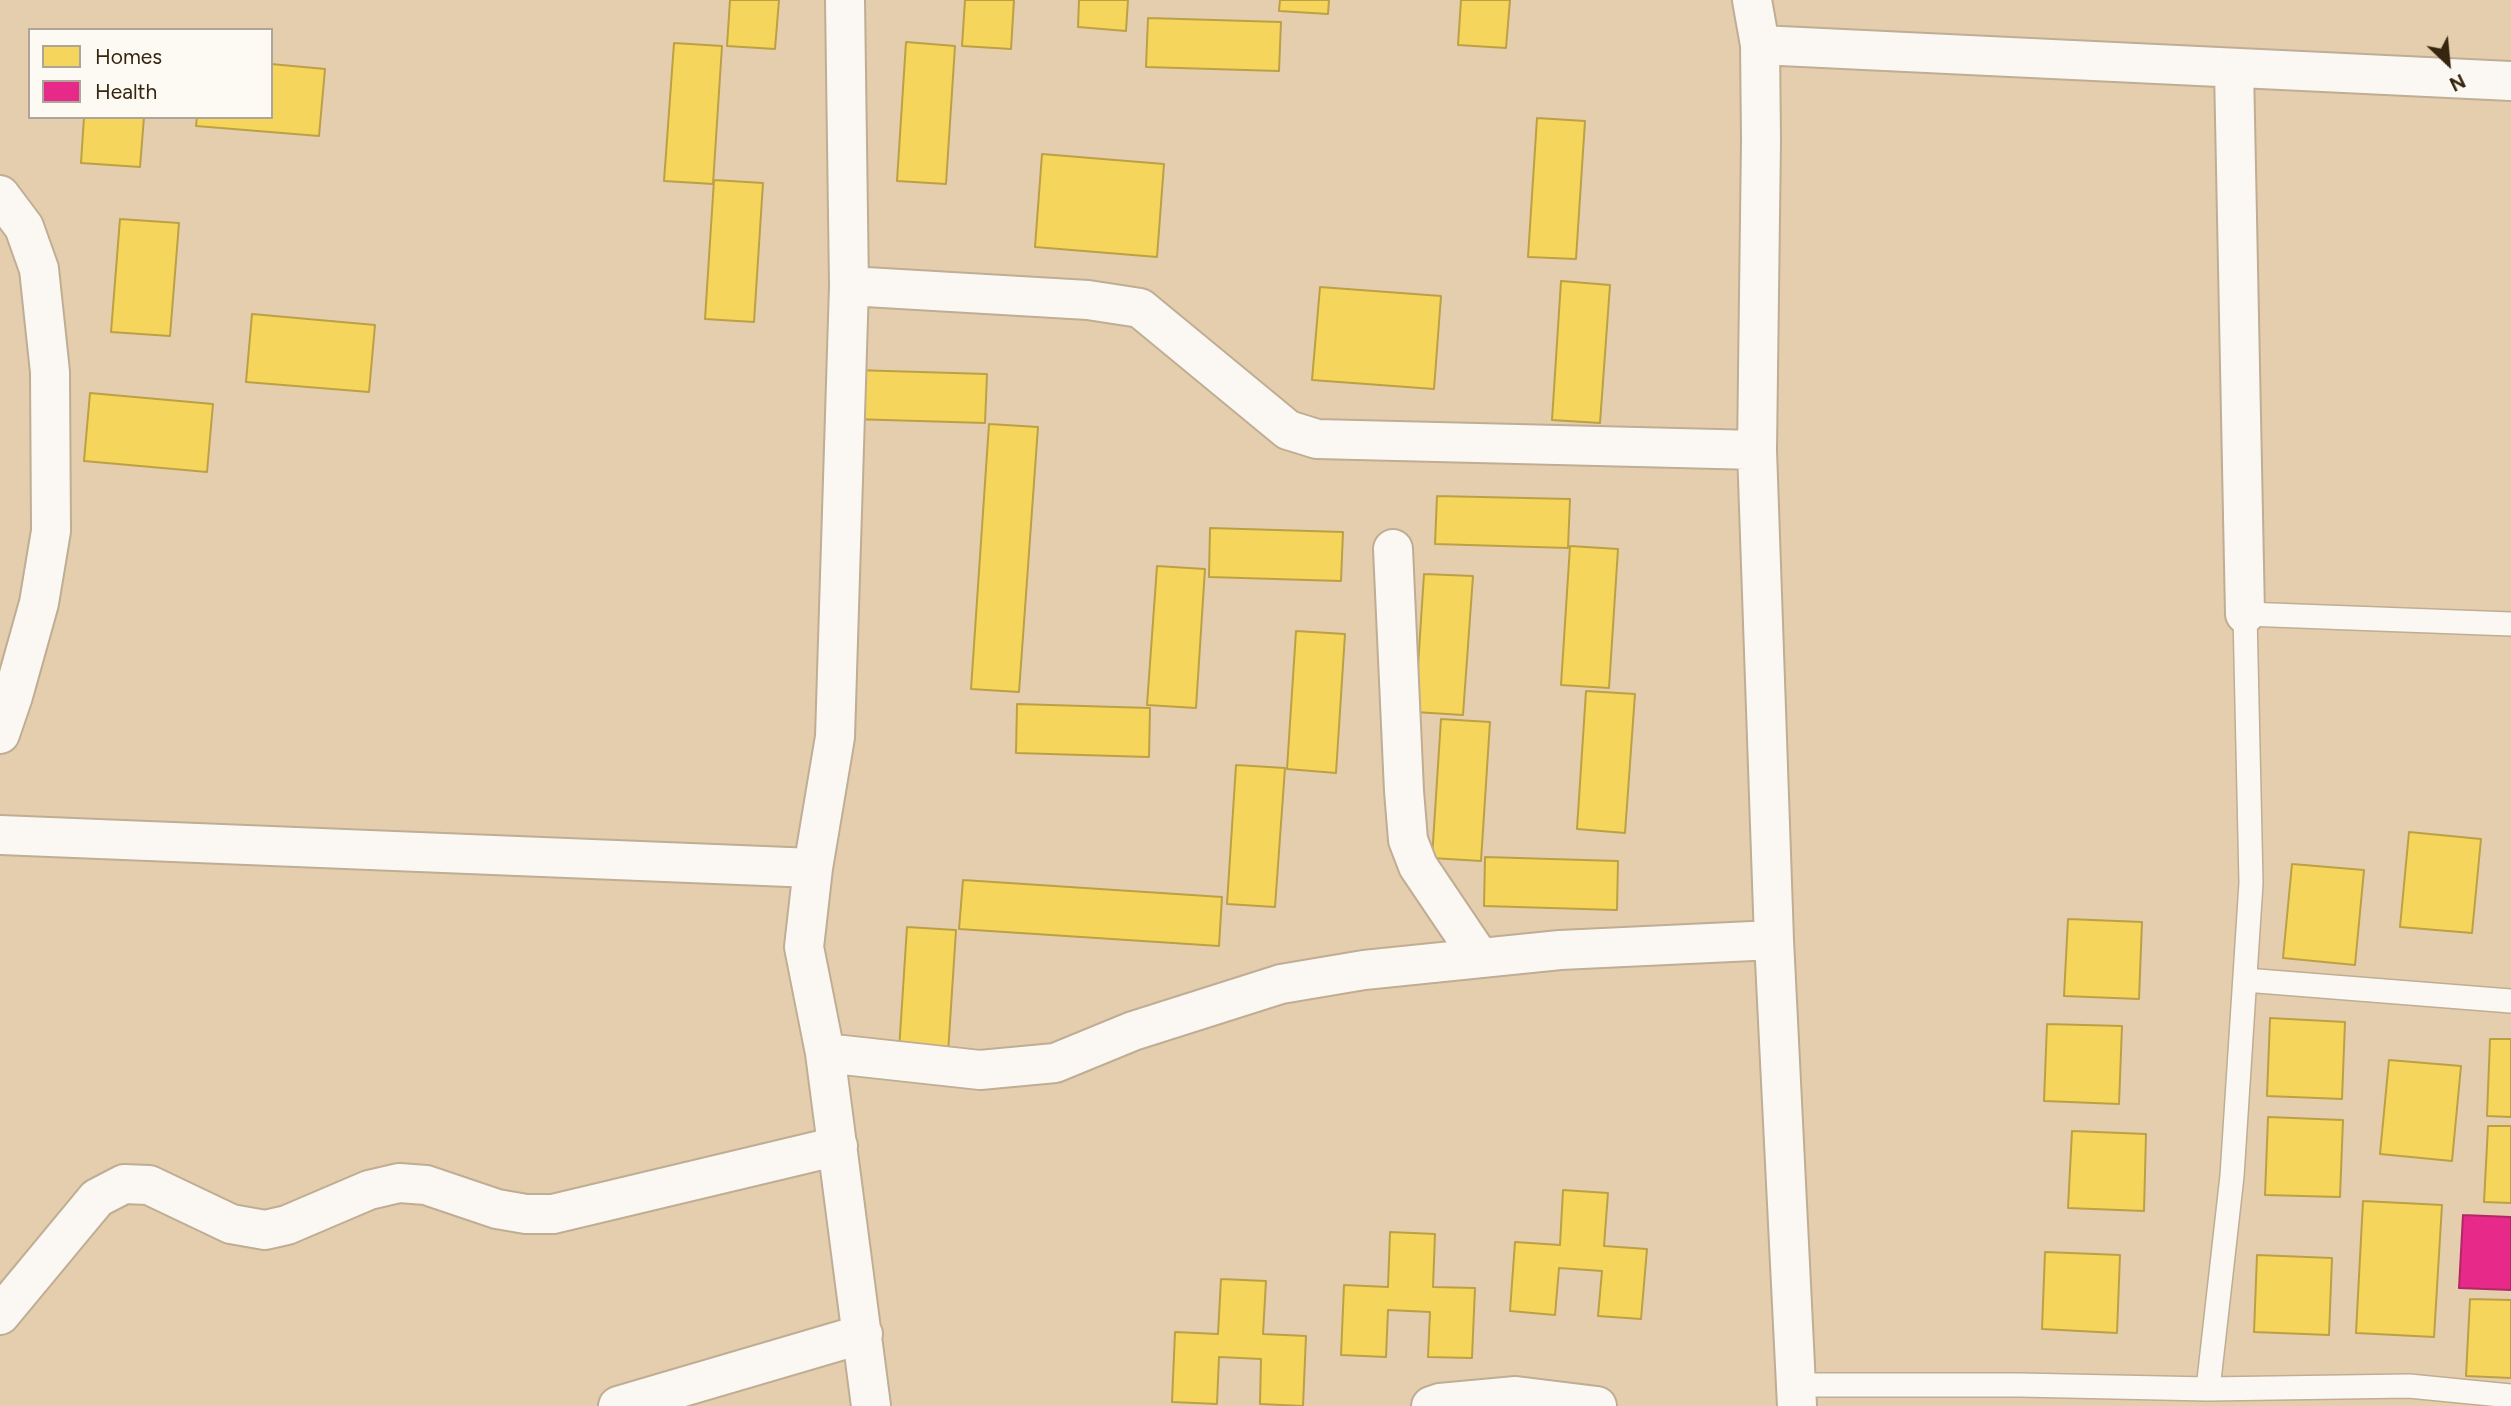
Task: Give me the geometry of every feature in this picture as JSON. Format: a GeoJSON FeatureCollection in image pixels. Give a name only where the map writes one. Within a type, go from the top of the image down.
{"type":"FeatureCollection","features":[{"type":"Feature","properties":{"kind":"street"},"geometry":{"type":"LineString","coordinates":[[845,0],[849,286],[835,737],[813,868],[804,947],[825,1053],[871,1406]]}},
{"type":"Feature","properties":{"kind":"street"},"geometry":{"type":"LineString","coordinates":[[1752,0],[1759,45],[1757,450],[1774,940],[1797,1395]]}},
{"type":"Feature","properties":{"kind":"street"},"geometry":{"type":"LineString","coordinates":[[1759,45],[2511,81]]}},
{"type":"Feature","properties":{"kind":"street"},"geometry":{"type":"LineString","coordinates":[[2234,69],[2245,614]]}},
{"type":"Feature","properties":{"kind":"street"},"geometry":{"type":"LineString","coordinates":[[0,195],[24,227],[39,269],[50,372],[51,518],[38,603],[0,734]]}},
{"type":"Feature","properties":{"kind":"street"},"geometry":{"type":"LineString","coordinates":[[849,286],[1088,300],[1140,308],[1288,430],[1317,439],[1757,450]]}},
{"type":"Feature","properties":{"kind":"street"},"geometry":{"type":"LineString","coordinates":[[1393,549],[1408,840],[1418,866],[1480,958]]}},
{"type":"Feature","properties":{"kind":"street"},"geometry":{"type":"LineString","coordinates":[[0,835],[813,868]]}},
{"type":"Feature","properties":{"kind":"street"},"geometry":{"type":"LineString","coordinates":[[825,1053],[980,1070],[1055,1063],[1133,1031],[1281,984],[1364,970],[1560,950],[1774,940]]}},
{"type":"Feature","properties":{"kind":"street"},"geometry":{"type":"LineString","coordinates":[[0,1315],[97,1198],[124,1184],[149,1185],[231,1224],[265,1230],[288,1225],[369,1190],[399,1183],[426,1185],[497,1209],[526,1214],[553,1214],[838,1146]]}},
{"type":"Feature","properties":{"kind":"street"},"geometry":{"type":"LineString","coordinates":[[618,1406],[863,1334]]}},
{"type":"Feature","properties":{"kind":"street"},"geometry":{"type":"LineString","coordinates":[[1432,1406],[1516,1396],[1597,1406]]}},
{"type":"Feature","properties":{"kind":"lane"},"geometry":{"type":"LineString","coordinates":[[2208,1389],[2232,1176],[2251,883],[2245,614],[2511,624]]}},
{"type":"Feature","properties":{"kind":"lane"},"geometry":{"type":"LineString","coordinates":[[2245,981],[2511,1001]]}},
{"type":"Feature","properties":{"kind":"lane"},"geometry":{"type":"LineString","coordinates":[[1797,1395],[2020,1385],[2208,1389],[2409,1386],[2511,1396]]}},
{"type":"Feature","properties":{"kind":"building: Homes"},"geometry":{"type":"Polygon","coordinates":[[[730,0],[779,0],[775,49],[727,46],[730,0]]]}},
{"type":"Feature","properties":{"kind":"building: Homes"},"geometry":{"type":"Polygon","coordinates":[[[965,0],[1014,0],[1011,49],[962,46],[965,0]]]}},
{"type":"Feature","properties":{"kind":"building: Homes"},"geometry":{"type":"Polygon","coordinates":[[[1079,0],[1128,0],[1126,31],[1078,27],[1079,0]]]}},
{"type":"Feature","properties":{"kind":"building: Homes"},"geometry":{"type":"Polygon","coordinates":[[[1280,0],[1329,0],[1328,14],[1279,11],[1280,0]]]}},
{"type":"Feature","properties":{"kind":"building: Homes"},"geometry":{"type":"Polygon","coordinates":[[[1461,0],[1510,0],[1506,48],[1458,45],[1461,0]]]}},
{"type":"Feature","properties":{"kind":"building: Homes"},"geometry":{"type":"Polygon","coordinates":[[[1148,18],[1281,22],[1279,71],[1146,67],[1148,18]]]}},
{"type":"Feature","properties":{"kind":"building: Homes"},"geometry":{"type":"Polygon","coordinates":[[[906,42],[955,46],[946,184],[897,181],[906,42]]]}},
{"type":"Feature","properties":{"kind":"building: Homes"},"geometry":{"type":"Polygon","coordinates":[[[674,43],[722,46],[713,184],[664,181],[674,43]]]}},
{"type":"Feature","properties":{"kind":"building: Homes"},"geometry":{"type":"Polygon","coordinates":[[[273,64],[325,69],[319,136],[196,126],[197,119],[273,119],[273,64]]]}},
{"type":"Feature","properties":{"kind":"building: Homes"},"geometry":{"type":"Polygon","coordinates":[[[1537,118],[1585,121],[1576,259],[1528,257],[1537,118]]]}},
{"type":"Feature","properties":{"kind":"building: Homes"},"geometry":{"type":"Polygon","coordinates":[[[84,119],[144,119],[140,167],[81,163],[84,119]]]}},
{"type":"Feature","properties":{"kind":"building: Homes"},"geometry":{"type":"Polygon","coordinates":[[[1042,154],[1164,164],[1157,257],[1035,247],[1042,154]]]}},
{"type":"Feature","properties":{"kind":"building: Homes"},"geometry":{"type":"Polygon","coordinates":[[[714,180],[763,183],[754,322],[705,319],[714,180]]]}},
{"type":"Feature","properties":{"kind":"building: Homes"},"geometry":{"type":"Polygon","coordinates":[[[120,219],[179,223],[170,336],[111,332],[120,219]]]}},
{"type":"Feature","properties":{"kind":"building: Homes"},"geometry":{"type":"Polygon","coordinates":[[[1561,281],[1610,285],[1600,423],[1552,420],[1561,281]]]}},
{"type":"Feature","properties":{"kind":"building: Homes"},"geometry":{"type":"Polygon","coordinates":[[[1320,287],[1441,296],[1434,389],[1312,380],[1320,287]]]}},
{"type":"Feature","properties":{"kind":"building: Homes"},"geometry":{"type":"Polygon","coordinates":[[[252,314],[375,325],[369,392],[246,382],[252,314]]]}},
{"type":"Feature","properties":{"kind":"building: Homes"},"geometry":{"type":"Polygon","coordinates":[[[854,370],[987,374],[985,423],[852,419],[854,370]]]}},
{"type":"Feature","properties":{"kind":"building: Homes"},"geometry":{"type":"Polygon","coordinates":[[[90,393],[213,404],[207,472],[84,461],[90,393]]]}},
{"type":"Feature","properties":{"kind":"building: Homes"},"geometry":{"type":"Polygon","coordinates":[[[989,424],[1038,427],[1019,692],[971,689],[989,424]]]}},
{"type":"Feature","properties":{"kind":"building: Homes"},"geometry":{"type":"Polygon","coordinates":[[[1437,496],[1570,499],[1568,548],[1435,544],[1437,496]]]}},
{"type":"Feature","properties":{"kind":"building: Homes"},"geometry":{"type":"Polygon","coordinates":[[[1210,528],[1343,532],[1341,581],[1209,577],[1210,528]]]}},
{"type":"Feature","properties":{"kind":"building: Homes"},"geometry":{"type":"Polygon","coordinates":[[[1570,546],[1618,549],[1609,688],[1561,685],[1570,546]]]}},
{"type":"Feature","properties":{"kind":"building: Homes"},"geometry":{"type":"Polygon","coordinates":[[[1157,566],[1205,569],[1196,708],[1147,705],[1157,566]]]}},
{"type":"Feature","properties":{"kind":"building: Homes"},"geometry":{"type":"Polygon","coordinates":[[[1424,574],[1473,576],[1463,715],[1415,712],[1424,574]]]}},
{"type":"Feature","properties":{"kind":"building: Homes"},"geometry":{"type":"Polygon","coordinates":[[[1296,631],[1345,634],[1336,773],[1287,769],[1296,631]]]}},
{"type":"Feature","properties":{"kind":"building: Homes"},"geometry":{"type":"Polygon","coordinates":[[[1586,691],[1635,694],[1625,833],[1577,829],[1586,691]]]}},
{"type":"Feature","properties":{"kind":"building: Homes"},"geometry":{"type":"Polygon","coordinates":[[[1017,704],[1150,708],[1149,757],[1016,753],[1017,704]]]}},
{"type":"Feature","properties":{"kind":"building: Homes"},"geometry":{"type":"Polygon","coordinates":[[[1441,719],[1490,722],[1481,861],[1432,858],[1441,719]]]}},
{"type":"Feature","properties":{"kind":"building: Homes"},"geometry":{"type":"Polygon","coordinates":[[[1236,765],[1285,768],[1275,907],[1227,904],[1236,765]]]}},
{"type":"Feature","properties":{"kind":"building: Homes"},"geometry":{"type":"Polygon","coordinates":[[[2409,832],[2481,839],[2472,933],[2400,927],[2409,832]]]}},
{"type":"Feature","properties":{"kind":"building: Homes"},"geometry":{"type":"Polygon","coordinates":[[[1485,857],[1618,861],[1617,910],[1484,906],[1485,857]]]}},
{"type":"Feature","properties":{"kind":"building: Homes"},"geometry":{"type":"Polygon","coordinates":[[[2292,864],[2364,870],[2355,965],[2283,958],[2292,864]]]}},
{"type":"Feature","properties":{"kind":"building: Homes"},"geometry":{"type":"Polygon","coordinates":[[[963,880],[1222,897],[1219,946],[959,929],[963,880]]]}},
{"type":"Feature","properties":{"kind":"building: Homes"},"geometry":{"type":"Polygon","coordinates":[[[2068,919],[2142,922],[2139,999],[2064,996],[2068,919]]]}},
{"type":"Feature","properties":{"kind":"building: Homes"},"geometry":{"type":"Polygon","coordinates":[[[907,927],[956,930],[947,1069],[898,1066],[907,927]]]}},
{"type":"Feature","properties":{"kind":"building: Homes"},"geometry":{"type":"Polygon","coordinates":[[[2270,1018],[2345,1022],[2342,1099],[2267,1096],[2270,1018]]]}},
{"type":"Feature","properties":{"kind":"building: Homes"},"geometry":{"type":"Polygon","coordinates":[[[2047,1024],[2122,1026],[2119,1104],[2044,1101],[2047,1024]]]}},
{"type":"Feature","properties":{"kind":"building: Homes"},"geometry":{"type":"Polygon","coordinates":[[[2490,1039],[2511,1039],[2511,1117],[2487,1116],[2490,1039]]]}},
{"type":"Feature","properties":{"kind":"building: Homes"},"geometry":{"type":"Polygon","coordinates":[[[2389,1060],[2461,1066],[2452,1161],[2380,1154],[2389,1060]]]}},
{"type":"Feature","properties":{"kind":"building: Homes"},"geometry":{"type":"Polygon","coordinates":[[[2268,1117],[2343,1120],[2340,1197],[2265,1195],[2268,1117]]]}},
{"type":"Feature","properties":{"kind":"building: Homes"},"geometry":{"type":"Polygon","coordinates":[[[2488,1126],[2511,1126],[2511,1203],[2484,1202],[2488,1126]]]}},
{"type":"Feature","properties":{"kind":"building: Homes"},"geometry":{"type":"Polygon","coordinates":[[[2072,1131],[2146,1134],[2144,1211],[2068,1208],[2072,1131]]]}},
{"type":"Feature","properties":{"kind":"building: Homes"},"geometry":{"type":"Polygon","coordinates":[[[1563,1190],[1608,1193],[1604,1246],[1647,1249],[1641,1319],[1598,1316],[1602,1271],[1559,1268],[1555,1315],[1510,1311],[1515,1242],[1560,1245],[1563,1190]]]}},
{"type":"Feature","properties":{"kind":"building: Homes"},"geometry":{"type":"Polygon","coordinates":[[[2363,1201],[2442,1205],[2434,1337],[2356,1333],[2363,1201]]]}},
{"type":"Feature","properties":{"kind":"building: Homes"},"geometry":{"type":"Polygon","coordinates":[[[1390,1232],[1435,1234],[1433,1287],[1475,1288],[1472,1358],[1428,1357],[1430,1312],[1388,1310],[1386,1357],[1341,1355],[1344,1285],[1388,1287],[1390,1232]]]}},
{"type":"Feature","properties":{"kind":"building: Homes"},"geometry":{"type":"Polygon","coordinates":[[[2045,1252],[2120,1255],[2117,1333],[2042,1329],[2045,1252]]]}},
{"type":"Feature","properties":{"kind":"building: Homes"},"geometry":{"type":"Polygon","coordinates":[[[2257,1255],[2332,1258],[2329,1335],[2254,1332],[2257,1255]]]}},
{"type":"Feature","properties":{"kind":"building: Homes"},"geometry":{"type":"Polygon","coordinates":[[[1221,1279],[1266,1281],[1263,1334],[1306,1336],[1303,1406],[1260,1404],[1261,1359],[1219,1357],[1217,1404],[1172,1402],[1175,1332],[1218,1334],[1221,1279]]]}},
{"type":"Feature","properties":{"kind":"building: Homes"},"geometry":{"type":"Polygon","coordinates":[[[2470,1299],[2511,1300],[2511,1378],[2466,1376],[2470,1299]]]}},
{"type":"Feature","properties":{"kind":"building: Health"},"geometry":{"type":"Polygon","coordinates":[[[2463,1215],[2511,1217],[2511,1290],[2459,1288],[2463,1215]]]}}]}
